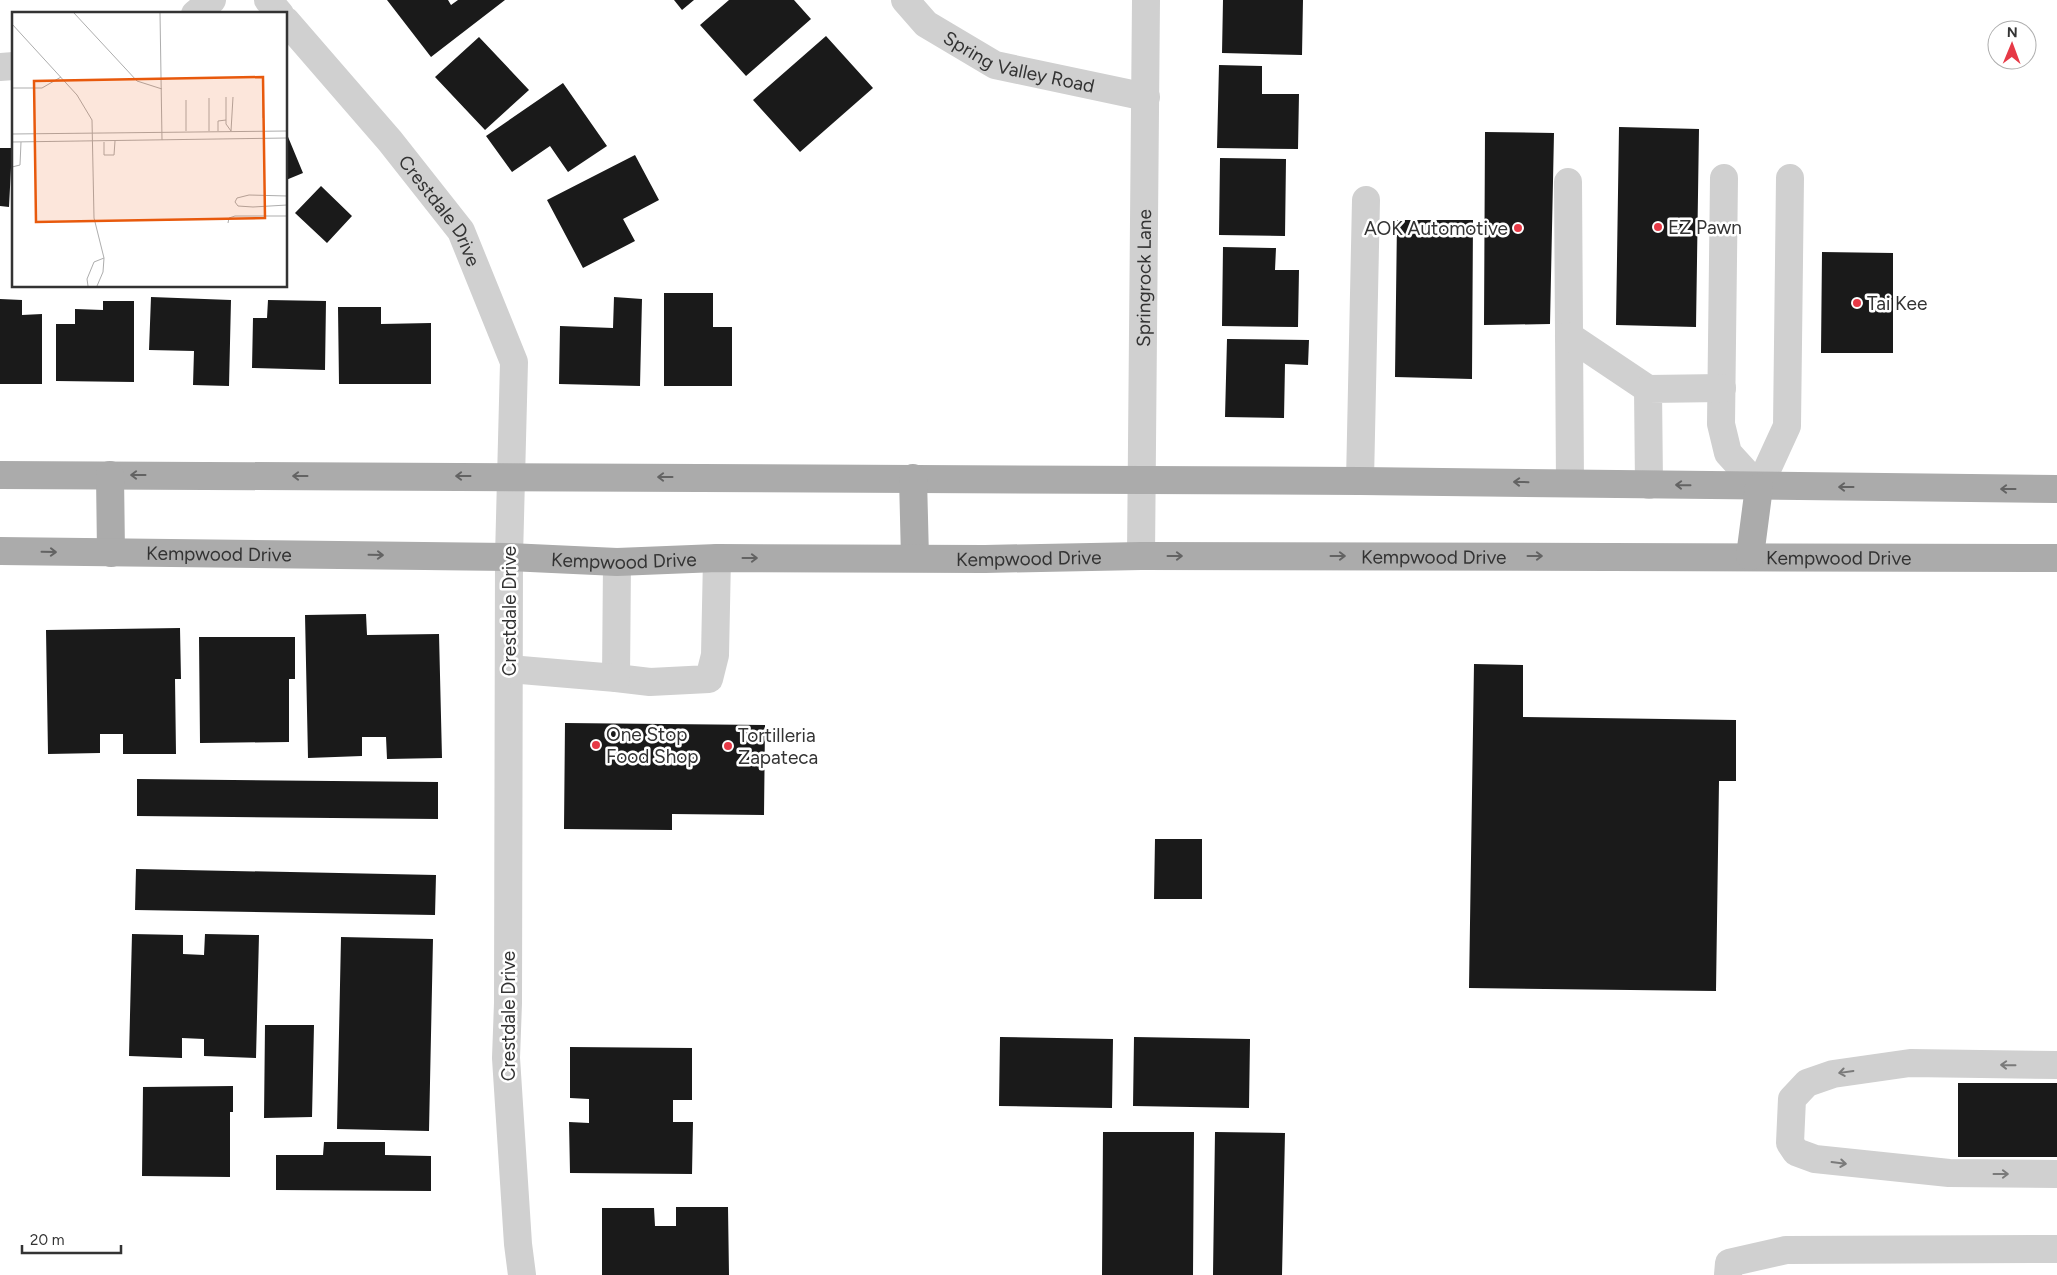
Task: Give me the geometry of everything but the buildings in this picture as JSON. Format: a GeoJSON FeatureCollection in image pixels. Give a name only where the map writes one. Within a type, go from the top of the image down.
{"type":"FeatureCollection","features":[{"type":"Feature","properties":{"kind":"main road"},"geometry":{"type":"LineString","coordinates":[[0,475],[1360,481],[2057,489]]}},
{"type":"Feature","properties":{"kind":"main road"},"geometry":{"type":"LineString","coordinates":[[110,475],[111,553]]}},
{"type":"Feature","properties":{"kind":"main road"},"geometry":{"type":"LineString","coordinates":[[912,478],[915,558]]}},
{"type":"Feature","properties":{"kind":"main road"},"geometry":{"type":"LineString","coordinates":[[1750,556],[1759,487]]}},
{"type":"Feature","properties":{"kind":"main road","name":"Kempwood Drive"},"geometry":{"type":"LineString","coordinates":[[0,552],[509,557],[618,562],[717,558],[1141,556],[2057,558]]}},
{"type":"Feature","properties":{"kind":"street"},"geometry":{"type":"LineString","coordinates":[[197,12],[212,0]]}},
{"type":"Feature","properties":{"kind":"street"},"geometry":{"type":"LineString","coordinates":[[268,0],[278,12]]}},
{"type":"Feature","properties":{"kind":"street","name":"Spring Valley Road"},"geometry":{"type":"LineString","coordinates":[[905,0],[926,24],[995,65],[1146,97]]}},
{"type":"Feature","properties":{"kind":"street","name":"Springrock Lane"},"geometry":{"type":"LineString","coordinates":[[1141,556],[1146,0]]}},
{"type":"Feature","properties":{"kind":"street","name":"Crestdale Drive"},"geometry":{"type":"LineString","coordinates":[[288,23],[390,141],[461,231],[514,362],[509,557],[508,1002],[506,1058],[518,1244],[522,1275]]}},
{"type":"Feature","properties":{"kind":"street"},"geometry":{"type":"LineString","coordinates":[[1724,178],[1721,424],[1728,453],[1759,487],[1787,426],[1790,178]]}},
{"type":"Feature","properties":{"kind":"street"},"geometry":{"type":"LineString","coordinates":[[1568,182],[1570,483]]}},
{"type":"Feature","properties":{"kind":"street"},"geometry":{"type":"LineString","coordinates":[[1360,481],[1366,200]]}},
{"type":"Feature","properties":{"kind":"street"},"geometry":{"type":"LineString","coordinates":[[1569,336],[1648,390],[1722,388]]}},
{"type":"Feature","properties":{"kind":"street"},"geometry":{"type":"LineString","coordinates":[[1648,390],[1649,485]]}},
{"type":"Feature","properties":{"kind":"street"},"geometry":{"type":"LineString","coordinates":[[509,669],[650,682],[708,679],[715,655],[717,558]]}},
{"type":"Feature","properties":{"kind":"street"},"geometry":{"type":"LineString","coordinates":[[616,678],[618,562]]}},
{"type":"Feature","properties":{"kind":"street"},"geometry":{"type":"LineString","coordinates":[[2057,1065],[1910,1063],[1833,1074],[1807,1083],[1792,1099],[1789,1124],[1790,1143],[1796,1152],[1815,1160],[1949,1173],[2057,1174]]}},
{"type":"Feature","properties":{"kind":"street"},"geometry":{"type":"LineString","coordinates":[[1728,1275],[1729,1263],[1786,1250],[2057,1249]]}},
{"type":"Feature","properties":{"kind":"place","name":"EZ Pawn"},"geometry":{"type":"Point","coordinates":[1658,227]}},
{"type":"Feature","properties":{"kind":"place","name":"AOK Automotive"},"geometry":{"type":"Point","coordinates":[1518,228]}},
{"type":"Feature","properties":{"kind":"place","name":"Tai Kee"},"geometry":{"type":"Point","coordinates":[1857,303]}},
{"type":"Feature","properties":{"kind":"place","name":"One Stop Food Shop"},"geometry":{"type":"Point","coordinates":[596,745]}},
{"type":"Feature","properties":{"kind":"place","name":"Tortilleria Zapateca"},"geometry":{"type":"Point","coordinates":[728,746]}}]}
